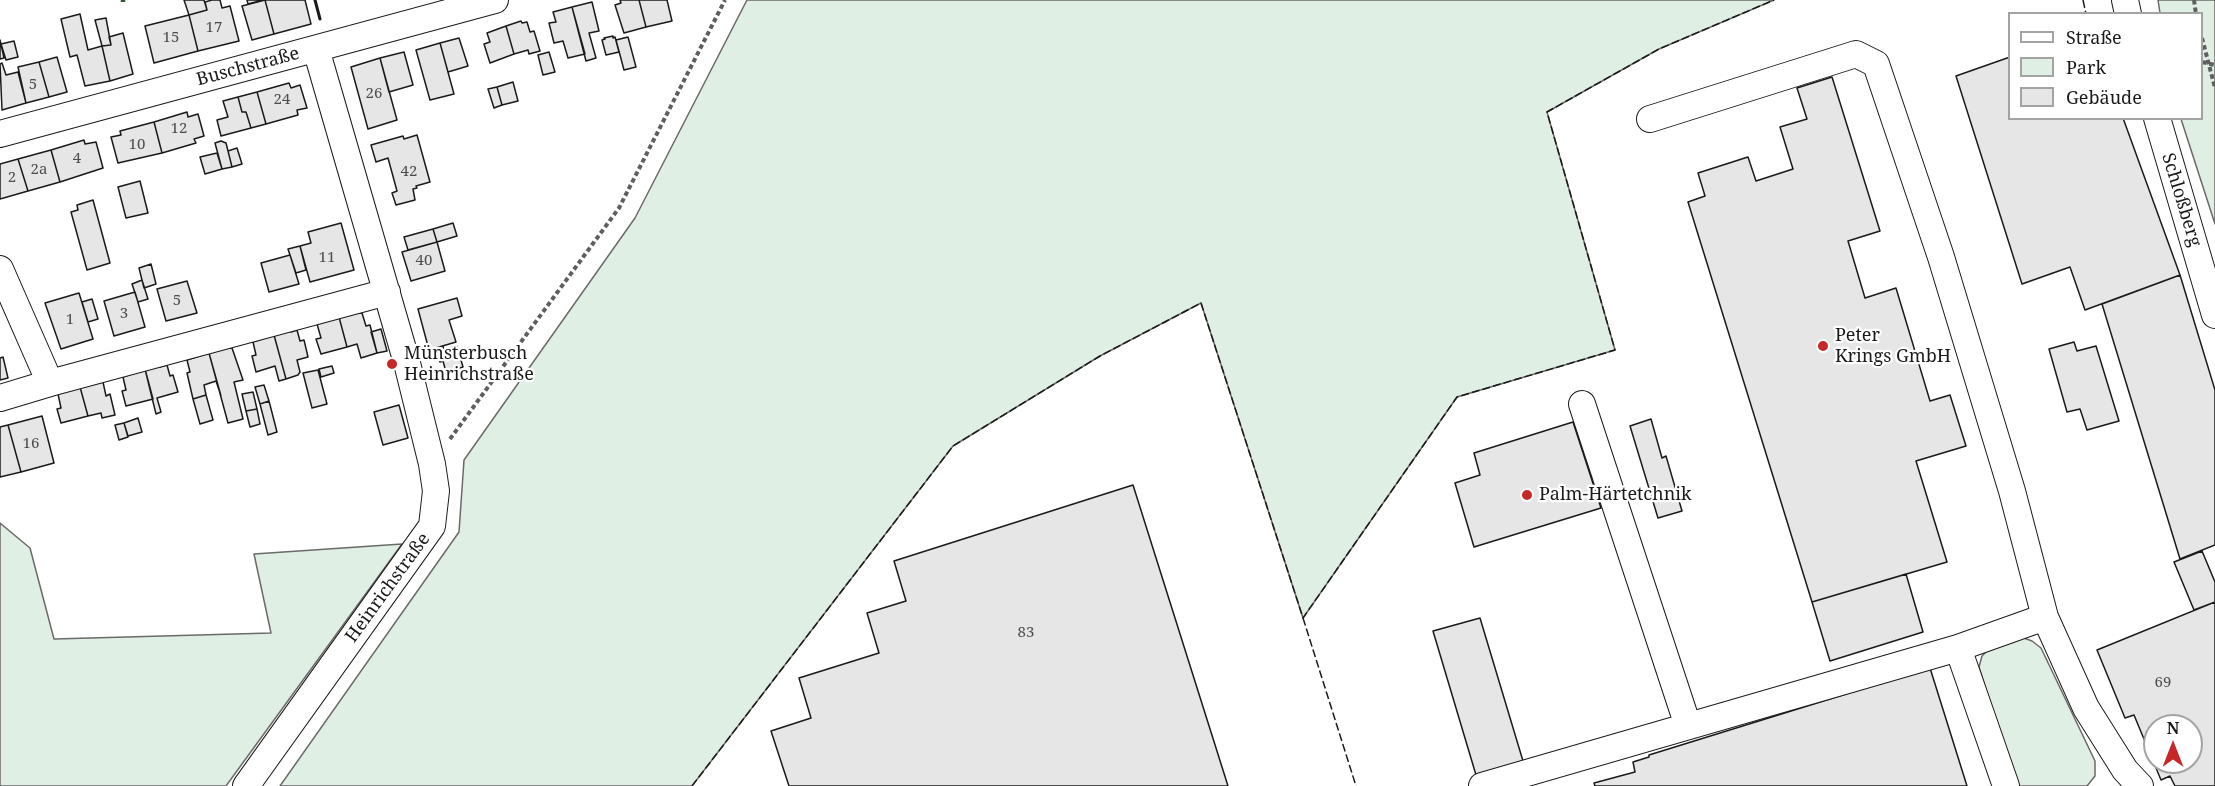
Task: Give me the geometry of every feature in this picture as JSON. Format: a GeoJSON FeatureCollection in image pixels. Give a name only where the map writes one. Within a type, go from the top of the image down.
{"type":"FeatureCollection","features":[{"type":"Feature","properties":{"kind":"street","name":"Buschstraße"},"geometry":{"type":"LineString","coordinates":[[0,134],[495,0]]}},
{"type":"Feature","properties":{"kind":"street","name":"Heinrichstraße"},"geometry":{"type":"LineString","coordinates":[[246,786],[432,526],[436,490],[432,464],[407,363],[316,49]]}},
{"type":"Feature","properties":{"kind":"street"},"geometry":{"type":"LineString","coordinates":[[1650,119],[1856,54],[1876,64],[1941,257],[2012,490],[2045,617],[2086,708],[2125,780]]}},
{"type":"Feature","properties":{"kind":"street","name":"Schloßberg"},"geometry":{"type":"LineString","coordinates":[[2158,120],[2215,315]]}},
{"type":"Feature","properties":{"kind":"street"},"geometry":{"type":"LineString","coordinates":[[0,269],[50,383]]}},
{"type":"Feature","properties":{"kind":"street"},"geometry":{"type":"LineString","coordinates":[[0,398],[387,292]]}},
{"type":"Feature","properties":{"kind":"street"},"geometry":{"type":"LineString","coordinates":[[1582,404],[1688,726]]}},
{"type":"Feature","properties":{"kind":"street"},"geometry":{"type":"LineString","coordinates":[[1482,786],[1958,648],[2045,617]]}},
{"type":"Feature","properties":{"kind":"street"},"geometry":{"type":"LineString","coordinates":[[1958,648],[2006,786]]}},
{"type":"Feature","properties":{"kind":"path"},"geometry":{"type":"LineString","coordinates":[[432,464],[619,208],[725,0]]}},
{"type":"Feature","properties":{"kind":"path"},"geometry":{"type":"LineString","coordinates":[[2203,43],[2215,88]]}},
{"type":"Feature","properties":{"kind":"path"},"geometry":{"type":"LineString","coordinates":[[2203,62],[2215,65]]}},
{"type":"Feature","properties":{"kind":"green space"},"geometry":{"type":"Polygon","coordinates":[[[747,0],[1774,0],[1659,49],[1547,112],[1615,350],[1457,397],[1303,618],[1201,303],[1100,356],[953,446],[692,786],[280,786],[459,532],[464,460],[635,218],[747,0]]]}},
{"type":"Feature","properties":{"kind":"green space"},"geometry":{"type":"Polygon","coordinates":[[[2158,0],[2215,0],[2215,224],[2181,120],[2203,120],[2203,12],[2160,12],[2158,0]]]}},
{"type":"Feature","properties":{"kind":"green space"},"geometry":{"type":"Polygon","coordinates":[[[0,523],[30,548],[54,639],[271,633],[254,554],[402,544],[226,786],[0,786],[0,523]]]}},
{"type":"Feature","properties":{"kind":"green space"},"geometry":{"type":"Polygon","coordinates":[[[2024,638],[2041,648],[2095,761],[2095,776],[2087,786],[2016,786],[1979,667],[1982,656],[1989,649],[2024,638]]]}},
{"type":"Feature","properties":{"kind":"building"},"geometry":{"type":"Polygon","coordinates":[[[184,0],[204,0],[207,10],[189,15],[184,0]]]}},
{"type":"Feature","properties":{"kind":"building"},"geometry":{"type":"Polygon","coordinates":[[[220,0],[222,8],[230,6],[239,41],[198,51],[189,15],[207,10],[205,2],[220,0]]]}},
{"type":"Feature","properties":{"kind":"building"},"geometry":{"type":"Polygon","coordinates":[[[247,0],[263,0],[248,4],[247,0]]]}},
{"type":"Feature","properties":{"kind":"building"},"geometry":{"type":"Polygon","coordinates":[[[265,0],[305,0],[311,24],[274,34],[265,0]]]}},
{"type":"Feature","properties":{"kind":"building"},"geometry":{"type":"Polygon","coordinates":[[[265,0],[274,34],[252,40],[242,6],[265,0]]]}},
{"type":"Feature","properties":{"kind":"building"},"geometry":{"type":"Polygon","coordinates":[[[620,0],[639,0],[646,27],[624,33],[615,5],[621,3],[620,0]]]}},
{"type":"Feature","properties":{"kind":"building"},"geometry":{"type":"Polygon","coordinates":[[[639,0],[667,0],[672,21],[646,27],[639,0]]]}},
{"type":"Feature","properties":{"kind":"building"},"geometry":{"type":"Polygon","coordinates":[[[592,2],[599,31],[589,33],[596,58],[586,61],[572,7],[592,2]]]}},
{"type":"Feature","properties":{"kind":"building"},"geometry":{"type":"Polygon","coordinates":[[[572,7],[585,54],[568,58],[563,41],[554,43],[549,23],[556,22],[553,12],[572,7]]]}},
{"type":"Feature","properties":{"kind":"building"},"geometry":{"type":"Polygon","coordinates":[[[80,14],[88,50],[102,46],[110,81],[85,86],[77,55],[70,57],[61,19],[80,14]]]}},
{"type":"Feature","properties":{"kind":"building"},"geometry":{"type":"Polygon","coordinates":[[[189,15],[198,51],[154,63],[145,26],[189,15]]]}},
{"type":"Feature","properties":{"kind":"building"},"geometry":{"type":"Polygon","coordinates":[[[106,18],[111,45],[102,46],[95,20],[106,18]]]}},
{"type":"Feature","properties":{"kind":"building"},"geometry":{"type":"Polygon","coordinates":[[[521,21],[522,23],[527,22],[530,32],[534,31],[540,51],[529,54],[528,50],[514,54],[506,26],[521,21]]]}},
{"type":"Feature","properties":{"kind":"building"},"geometry":{"type":"Polygon","coordinates":[[[506,26],[514,54],[490,63],[484,44],[490,42],[487,33],[506,26]]]}},
{"type":"Feature","properties":{"kind":"building"},"geometry":{"type":"Polygon","coordinates":[[[123,33],[133,74],[110,81],[102,46],[111,45],[109,37],[123,33]]]}},
{"type":"Feature","properties":{"kind":"building"},"geometry":{"type":"Polygon","coordinates":[[[613,36],[619,52],[606,55],[602,40],[613,36]]]}},
{"type":"Feature","properties":{"kind":"building"},"geometry":{"type":"Polygon","coordinates":[[[628,37],[636,67],[624,70],[616,40],[628,37]]]}},
{"type":"Feature","properties":{"kind":"building"},"geometry":{"type":"Polygon","coordinates":[[[459,38],[468,66],[448,72],[440,43],[459,38]]]}},
{"type":"Feature","properties":{"kind":"building"},"geometry":{"type":"Polygon","coordinates":[[[0,40],[4,58],[0,59],[0,40]]]}},
{"type":"Feature","properties":{"kind":"building"},"geometry":{"type":"Polygon","coordinates":[[[14,41],[18,57],[6,60],[1,44],[14,41]]]}},
{"type":"Feature","properties":{"kind":"building"},"geometry":{"type":"Polygon","coordinates":[[[440,43],[454,94],[430,100],[416,50],[440,43]]]}},
{"type":"Feature","properties":{"kind":"building"},"geometry":{"type":"Polygon","coordinates":[[[404,52],[413,85],[389,92],[380,58],[404,52]]]}},
{"type":"Feature","properties":{"kind":"building"},"geometry":{"type":"Polygon","coordinates":[[[549,52],[555,72],[543,75],[538,55],[549,52]]]}},
{"type":"Feature","properties":{"kind":"building"},"geometry":{"type":"Polygon","coordinates":[[[57,57],[67,92],[49,97],[39,62],[57,57]]]}},
{"type":"Feature","properties":{"kind":"building"},"geometry":{"type":"Polygon","coordinates":[[[380,58],[397,120],[368,129],[351,67],[380,58]]]}},
{"type":"Feature","properties":{"kind":"building"},"geometry":{"type":"Polygon","coordinates":[[[2008,58],[2008,120],[2124,120],[2180,275],[2085,310],[2070,267],[2022,284],[1956,76],[2008,58]]]}},
{"type":"Feature","properties":{"kind":"building"},"geometry":{"type":"Polygon","coordinates":[[[39,62],[49,97],[26,103],[18,67],[39,62]]]}},
{"type":"Feature","properties":{"kind":"building"},"geometry":{"type":"Polygon","coordinates":[[[2,63],[6,75],[18,72],[26,103],[2,110],[0,64],[2,63]]]}},
{"type":"Feature","properties":{"kind":"building","name":"Peter Krings GmbH"},"geometry":{"type":"Polygon","coordinates":[[[1832,77],[1880,231],[1848,241],[1865,298],[1896,288],[1930,401],[1950,395],[1966,446],[1916,461],[1947,562],[1812,602],[1688,202],[1705,196],[1698,173],[1748,157],[1756,181],[1793,169],[1780,127],[1807,119],[1797,88],[1832,77]]]}},
{"type":"Feature","properties":{"kind":"building"},"geometry":{"type":"Polygon","coordinates":[[[513,82],[518,101],[502,105],[497,87],[513,82]]]}},
{"type":"Feature","properties":{"kind":"building"},"geometry":{"type":"Polygon","coordinates":[[[289,83],[291,88],[300,85],[307,108],[297,110],[298,115],[266,124],[257,92],[289,83]]]}},
{"type":"Feature","properties":{"kind":"building"},"geometry":{"type":"Polygon","coordinates":[[[497,87],[502,105],[494,108],[488,89],[497,87]]]}},
{"type":"Feature","properties":{"kind":"building"},"geometry":{"type":"Polygon","coordinates":[[[257,92],[266,124],[251,128],[246,112],[242,112],[238,97],[257,92]]]}},
{"type":"Feature","properties":{"kind":"building"},"geometry":{"type":"Polygon","coordinates":[[[238,97],[242,112],[246,112],[251,128],[221,136],[217,120],[228,117],[223,101],[238,97]]]}},
{"type":"Feature","properties":{"kind":"building"},"geometry":{"type":"Polygon","coordinates":[[[187,112],[188,117],[198,114],[204,136],[194,139],[196,143],[162,153],[154,122],[187,112]]]}},
{"type":"Feature","properties":{"kind":"building"},"geometry":{"type":"Polygon","coordinates":[[[154,122],[162,153],[118,163],[111,137],[121,135],[120,131],[154,122]]]}},
{"type":"Feature","properties":{"kind":"building"},"geometry":{"type":"Polygon","coordinates":[[[417,135],[430,182],[413,189],[415,200],[396,205],[392,193],[397,191],[388,158],[376,162],[371,145],[403,136],[404,139],[417,135]]]}},
{"type":"Feature","properties":{"kind":"building"},"geometry":{"type":"Polygon","coordinates":[[[84,140],[85,144],[96,142],[103,168],[60,182],[51,150],[84,140]]]}},
{"type":"Feature","properties":{"kind":"building"},"geometry":{"type":"Polygon","coordinates":[[[221,141],[226,143],[232,167],[222,169],[215,143],[221,141]]]}},
{"type":"Feature","properties":{"kind":"building"},"geometry":{"type":"Polygon","coordinates":[[[237,148],[242,164],[232,167],[228,151],[237,148]]]}},
{"type":"Feature","properties":{"kind":"building"},"geometry":{"type":"Polygon","coordinates":[[[51,150],[60,182],[28,191],[18,159],[51,150]]]}},
{"type":"Feature","properties":{"kind":"building"},"geometry":{"type":"Polygon","coordinates":[[[217,153],[222,169],[205,174],[200,157],[217,153]]]}},
{"type":"Feature","properties":{"kind":"building"},"geometry":{"type":"Polygon","coordinates":[[[18,159],[28,191],[0,199],[0,164],[18,159]]]}},
{"type":"Feature","properties":{"kind":"building"},"geometry":{"type":"Polygon","coordinates":[[[140,181],[148,213],[126,218],[118,187],[140,181]]]}},
{"type":"Feature","properties":{"kind":"building"},"geometry":{"type":"Polygon","coordinates":[[[93,200],[110,263],[87,270],[71,212],[78,210],[77,205],[93,200]]]}},
{"type":"Feature","properties":{"kind":"building"},"geometry":{"type":"Polygon","coordinates":[[[341,223],[354,270],[310,282],[300,246],[311,243],[308,232],[341,223]]]}},
{"type":"Feature","properties":{"kind":"building"},"geometry":{"type":"Polygon","coordinates":[[[453,223],[457,236],[437,242],[433,229],[453,223]]]}},
{"type":"Feature","properties":{"kind":"building"},"geometry":{"type":"Polygon","coordinates":[[[433,229],[437,242],[408,250],[404,237],[433,229]]]}},
{"type":"Feature","properties":{"kind":"building"},"geometry":{"type":"Polygon","coordinates":[[[437,242],[445,271],[411,281],[402,252],[437,242]]]}},
{"type":"Feature","properties":{"kind":"building"},"geometry":{"type":"Polygon","coordinates":[[[300,246],[306,270],[296,273],[288,249],[300,246]]]}},
{"type":"Feature","properties":{"kind":"building"},"geometry":{"type":"Polygon","coordinates":[[[290,255],[299,284],[269,292],[261,263],[290,255]]]}},
{"type":"Feature","properties":{"kind":"building"},"geometry":{"type":"Polygon","coordinates":[[[151,264],[156,284],[144,288],[139,268],[151,264]]]}},
{"type":"Feature","properties":{"kind":"building"},"geometry":{"type":"Polygon","coordinates":[[[2180,275],[2215,390],[2215,545],[2180,559],[2102,304],[2180,275]]]}},
{"type":"Feature","properties":{"kind":"building"},"geometry":{"type":"Polygon","coordinates":[[[142,280],[148,299],[138,302],[132,284],[142,280]]]}},
{"type":"Feature","properties":{"kind":"building"},"geometry":{"type":"Polygon","coordinates":[[[187,281],[197,313],[166,321],[157,289],[187,281]]]}},
{"type":"Feature","properties":{"kind":"building"},"geometry":{"type":"Polygon","coordinates":[[[135,292],[145,327],[114,336],[104,301],[135,292]]]}},
{"type":"Feature","properties":{"kind":"building"},"geometry":{"type":"Polygon","coordinates":[[[79,293],[93,339],[61,349],[45,303],[79,293]]]}},
{"type":"Feature","properties":{"kind":"building"},"geometry":{"type":"Polygon","coordinates":[[[457,298],[462,316],[449,320],[456,342],[429,350],[418,309],[457,298]]]}},
{"type":"Feature","properties":{"kind":"building"},"geometry":{"type":"Polygon","coordinates":[[[92,299],[98,319],[88,322],[82,302],[92,299]]]}},
{"type":"Feature","properties":{"kind":"building"},"geometry":{"type":"Polygon","coordinates":[[[362,313],[366,326],[370,325],[377,353],[361,358],[357,344],[347,347],[339,317],[362,313]]]}},
{"type":"Feature","properties":{"kind":"building"},"geometry":{"type":"Polygon","coordinates":[[[339,317],[347,347],[321,354],[316,339],[321,338],[317,324],[339,317]]]}},
{"type":"Feature","properties":{"kind":"building"},"geometry":{"type":"Polygon","coordinates":[[[381,329],[387,351],[377,353],[371,332],[381,329]]]}},
{"type":"Feature","properties":{"kind":"building"},"geometry":{"type":"Polygon","coordinates":[[[290,330],[291,332],[297,330],[300,341],[304,340],[308,357],[297,360],[300,372],[298,375],[286,379],[274,335],[290,330]]]}},
{"type":"Feature","properties":{"kind":"building"},"geometry":{"type":"Polygon","coordinates":[[[274,335],[286,379],[279,381],[275,366],[256,372],[252,356],[256,355],[253,342],[274,335]]]}},
{"type":"Feature","properties":{"kind":"building"},"geometry":{"type":"Polygon","coordinates":[[[2074,342],[2077,351],[2096,346],[2119,421],[2087,430],[2080,409],[2067,412],[2049,349],[2074,342]]]}},
{"type":"Feature","properties":{"kind":"building"},"geometry":{"type":"Polygon","coordinates":[[[443,346],[444,350],[457,346],[463,367],[446,372],[436,348],[443,346]]]}},
{"type":"Feature","properties":{"kind":"building"},"geometry":{"type":"Polygon","coordinates":[[[232,348],[243,380],[234,382],[243,419],[228,423],[209,353],[232,348]]]}},
{"type":"Feature","properties":{"kind":"building"},"geometry":{"type":"Polygon","coordinates":[[[209,353],[221,396],[216,381],[204,385],[206,395],[193,399],[187,373],[190,372],[187,360],[209,353]]]}},
{"type":"Feature","properties":{"kind":"building"},"geometry":{"type":"Polygon","coordinates":[[[3,357],[8,378],[0,380],[0,358],[3,357]]]}},
{"type":"Feature","properties":{"kind":"building"},"geometry":{"type":"Polygon","coordinates":[[[160,365],[160,367],[167,365],[178,392],[157,398],[161,412],[156,414],[145,369],[160,365]]]}},
{"type":"Feature","properties":{"kind":"building"},"geometry":{"type":"Polygon","coordinates":[[[332,366],[334,373],[321,377],[319,369],[332,366]]]}},
{"type":"Feature","properties":{"kind":"building"},"geometry":{"type":"Polygon","coordinates":[[[145,369],[153,399],[126,406],[122,391],[126,390],[123,377],[145,369]]]}},
{"type":"Feature","properties":{"kind":"building"},"geometry":{"type":"Polygon","coordinates":[[[318,370],[327,404],[312,408],[303,373],[318,370]]]}},
{"type":"Feature","properties":{"kind":"building"},"geometry":{"type":"Polygon","coordinates":[[[103,382],[106,396],[110,394],[115,415],[102,418],[101,413],[88,416],[80,387],[103,382]]]}},
{"type":"Feature","properties":{"kind":"building"},"geometry":{"type":"Polygon","coordinates":[[[264,385],[269,401],[260,404],[255,387],[264,385]]]}},
{"type":"Feature","properties":{"kind":"building"},"geometry":{"type":"Polygon","coordinates":[[[80,387],[88,416],[61,423],[57,409],[61,408],[58,394],[80,387]]]}},
{"type":"Feature","properties":{"kind":"building"},"geometry":{"type":"Polygon","coordinates":[[[253,392],[257,409],[246,411],[242,394],[253,392]]]}},
{"type":"Feature","properties":{"kind":"building"},"geometry":{"type":"Polygon","coordinates":[[[206,395],[213,420],[200,424],[193,399],[206,395]]]}},
{"type":"Feature","properties":{"kind":"building"},"geometry":{"type":"Polygon","coordinates":[[[269,401],[277,432],[268,435],[260,404],[269,401]]]}},
{"type":"Feature","properties":{"kind":"building"},"geometry":{"type":"Polygon","coordinates":[[[399,405],[408,438],[383,445],[374,412],[399,405]]]}},
{"type":"Feature","properties":{"kind":"building"},"geometry":{"type":"Polygon","coordinates":[[[257,409],[260,424],[250,427],[246,411],[257,409]]]}},
{"type":"Feature","properties":{"kind":"building"},"geometry":{"type":"Polygon","coordinates":[[[42,416],[54,463],[21,472],[8,425],[42,416]]]}},
{"type":"Feature","properties":{"kind":"building"},"geometry":{"type":"Polygon","coordinates":[[[138,418],[142,432],[128,436],[124,423],[138,418]]]}},
{"type":"Feature","properties":{"kind":"building"},"geometry":{"type":"Polygon","coordinates":[[[1651,419],[1662,458],[1666,456],[1682,511],[1658,518],[1630,426],[1651,419]]]}},
{"type":"Feature","properties":{"kind":"building","name":"Palm-Härtetchnik"},"geometry":{"type":"Polygon","coordinates":[[[1573,422],[1601,508],[1474,547],[1455,483],[1480,475],[1474,453],[1573,422]]]}},
{"type":"Feature","properties":{"kind":"building"},"geometry":{"type":"Polygon","coordinates":[[[124,423],[128,437],[119,440],[115,425],[124,423]]]}},
{"type":"Feature","properties":{"kind":"building"},"geometry":{"type":"Polygon","coordinates":[[[8,425],[21,472],[0,477],[0,427],[8,425]]]}},
{"type":"Feature","properties":{"kind":"building"},"geometry":{"type":"Polygon","coordinates":[[[1133,485],[1228,786],[789,786],[771,731],[811,718],[799,678],[879,653],[867,613],[906,601],[894,561],[1133,485]]]}},
{"type":"Feature","properties":{"kind":"building"},"geometry":{"type":"Polygon","coordinates":[[[2202,551],[2215,582],[2215,602],[2194,610],[2174,562],[2202,551]]]}},
{"type":"Feature","properties":{"kind":"building"},"geometry":{"type":"Polygon","coordinates":[[[1906,574],[1923,632],[1830,661],[1812,602],[1906,574]]]}},
{"type":"Feature","properties":{"kind":"building"},"geometry":{"type":"Polygon","coordinates":[[[2215,602],[2215,786],[2175,786],[2170,776],[2161,780],[2159,774],[2203,774],[2203,714],[2143,714],[2143,737],[2134,715],[2125,718],[2097,650],[2215,602]]]}},
{"type":"Feature","properties":{"kind":"building"},"geometry":{"type":"Polygon","coordinates":[[[1480,618],[1523,761],[1476,775],[1433,631],[1480,618]]]}},
{"type":"Feature","properties":{"kind":"building"},"geometry":{"type":"Polygon","coordinates":[[[1930,668],[1967,786],[1595,786],[1594,783],[1635,772],[1633,762],[1649,757],[1649,755],[1930,668]]]}},
{"type":"Feature","properties":{"kind":"fence"},"geometry":{"type":"LineString","coordinates":[[692,786],[953,446],[1100,356],[1201,303],[1303,618],[1457,397],[1615,350],[1547,112],[1659,49],[1774,0]]}},
{"type":"Feature","properties":{"kind":"fence"},"geometry":{"type":"LineString","coordinates":[[2083,0],[2086,12]]}},
{"type":"Feature","properties":{"kind":"fence"},"geometry":{"type":"LineString","coordinates":[[1303,618],[1356,786]]}},
{"type":"Feature","properties":{"kind":"wall"},"geometry":{"type":"LineString","coordinates":[[315,0],[320,19]]}},
{"type":"Feature","properties":{"kind":"place","name":"Peter Krings GmbH"},"geometry":{"type":"Point","coordinates":[1823,346]}},
{"type":"Feature","properties":{"kind":"place","name":"Münsterbusch Heinrichstraße"},"geometry":{"type":"Point","coordinates":[392,364]}},
{"type":"Feature","properties":{"kind":"place","name":"Palm-Härtetchnik"},"geometry":{"type":"Point","coordinates":[1527,495]}}]}
